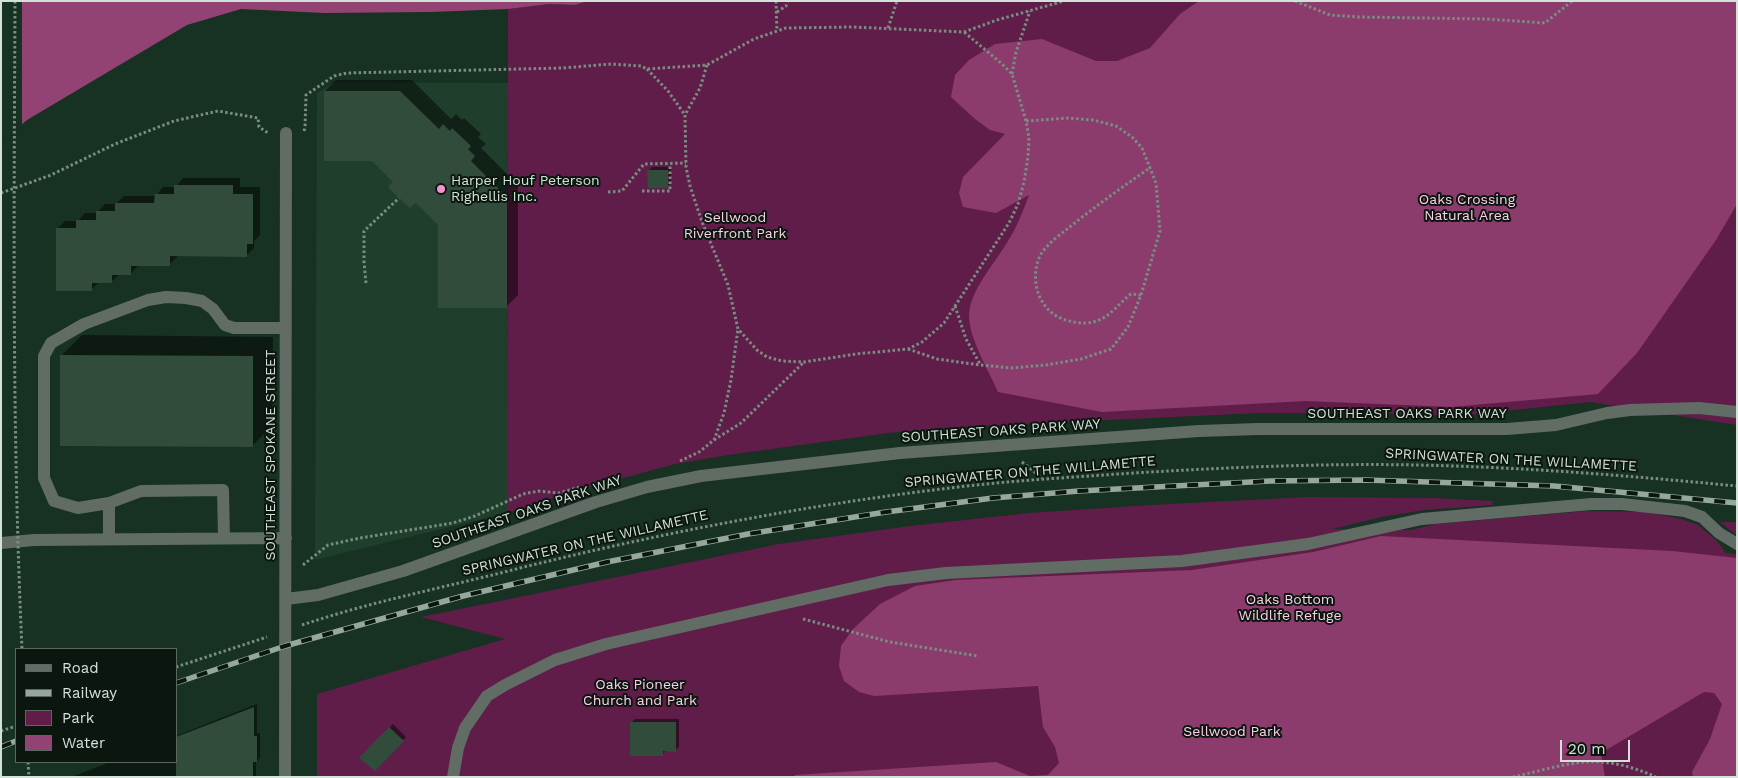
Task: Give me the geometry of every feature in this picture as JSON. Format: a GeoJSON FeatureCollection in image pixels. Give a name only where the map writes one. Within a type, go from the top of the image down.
{"type":"FeatureCollection","features":[{"type":"Feature","properties":{"kind":"street","name":"SOUTHEAST SPOKANE STREET"},"geometry":{"type":"LineString","coordinates":[[285,777],[286,133]]}},
{"type":"Feature","properties":{"kind":"street"},"geometry":{"type":"LineString","coordinates":[[224,538],[223,490],[141,491],[109,503],[78,508],[54,501],[44,478],[44,356],[50,344],[84,324],[148,300],[186,298],[202,301],[212,309],[225,325],[234,328],[286,328]]}},
{"type":"Feature","properties":{"kind":"street","name":"SOUTHEAST OAKS PARK WAY"},"geometry":{"type":"LineString","coordinates":[[286,599],[318,595],[403,571],[624,493],[680,480],[734,472],[900,452],[1199,431],[1311,428],[1495,430],[1556,425],[1618,411],[1699,408],[1737,412]]}},
{"type":"Feature","properties":{"kind":"street"},"geometry":{"type":"LineString","coordinates":[[109,503],[109,539]]}},
{"type":"Feature","properties":{"kind":"street"},"geometry":{"type":"LineString","coordinates":[[453,777],[458,748],[465,728],[487,696],[555,660],[606,644],[888,580],[946,572],[1182,561],[1308,544],[1422,519],[1591,504],[1622,504],[1685,511],[1702,517],[1719,533],[1737,544]]}},
{"type":"Feature","properties":{"kind":"street"},"geometry":{"type":"LineString","coordinates":[[1,543],[34,540],[286,538]]}},
{"type":"Feature","properties":{"kind":"path"},"geometry":{"type":"LineString","coordinates":[[15,1],[14,427],[22,648]]}},
{"type":"Feature","properties":{"kind":"path"},"geometry":{"type":"LineString","coordinates":[[776,1],[777,31]]}},
{"type":"Feature","properties":{"kind":"path"},"geometry":{"type":"LineString","coordinates":[[777,12],[786,6],[788,1]]}},
{"type":"Feature","properties":{"kind":"path"},"geometry":{"type":"LineString","coordinates":[[888,28],[897,1]]}},
{"type":"Feature","properties":{"kind":"path"},"geometry":{"type":"LineString","coordinates":[[647,69],[707,65],[754,39],[786,28],[814,26],[964,32],[1064,1]]}},
{"type":"Feature","properties":{"kind":"path"},"geometry":{"type":"LineString","coordinates":[[1296,1],[1330,15],[1486,19],[1545,24],[1572,1]]}},
{"type":"Feature","properties":{"kind":"path"},"geometry":{"type":"LineString","coordinates":[[908,349],[944,323],[997,244],[1018,204],[1024,182],[1029,138],[1012,74],[1016,52],[1030,11]]}},
{"type":"Feature","properties":{"kind":"path"},"geometry":{"type":"LineString","coordinates":[[964,32],[1012,74]]}},
{"type":"Feature","properties":{"kind":"path"},"geometry":{"type":"LineString","coordinates":[[305,128],[306,95],[334,76],[347,73],[563,68],[611,64],[640,66],[647,69],[668,91],[685,115]]}},
{"type":"Feature","properties":{"kind":"path"},"geometry":{"type":"LineString","coordinates":[[707,65],[700,88],[685,115],[686,163],[690,186],[728,285],[738,329],[724,413],[714,440]]}},
{"type":"Feature","properties":{"kind":"path"},"geometry":{"type":"LineString","coordinates":[[1,193],[51,175],[115,144],[174,121],[218,111],[258,118],[259,127],[268,133]]}},
{"type":"Feature","properties":{"kind":"path"},"geometry":{"type":"LineString","coordinates":[[738,329],[750,344],[767,357],[782,361],[804,362],[908,349],[937,360],[1011,368],[1081,360],[1111,349],[1128,327],[1141,295],[1160,230],[1156,183],[1151,167],[1142,148],[1116,126],[1093,120],[1068,118],[1026,121]]}},
{"type":"Feature","properties":{"kind":"path"},"geometry":{"type":"LineString","coordinates":[[608,192],[622,191],[644,164],[686,163]]}},
{"type":"Feature","properties":{"kind":"path"},"geometry":{"type":"LineString","coordinates":[[642,191],[670,191],[670,164]]}},
{"type":"Feature","properties":{"kind":"path"},"geometry":{"type":"LineString","coordinates":[[1141,295],[1131,294],[1099,321],[1082,324],[1072,322],[1047,309],[1036,286],[1036,272],[1041,254],[1054,240],[1106,198],[1151,167]]}},
{"type":"Feature","properties":{"kind":"path"},"geometry":{"type":"LineString","coordinates":[[366,283],[364,230],[399,198]]}},
{"type":"Feature","properties":{"kind":"path"},"geometry":{"type":"LineString","coordinates":[[955,306],[966,339],[980,365]]}},
{"type":"Feature","properties":{"kind":"path"},"geometry":{"type":"LineString","coordinates":[[678,462],[699,452],[741,423],[804,362]]}},
{"type":"Feature","properties":{"kind":"path","name":"SPRINGWATER ON THE WILLAMETTE"},"geometry":{"type":"LineString","coordinates":[[309,623],[356,608],[607,547],[727,523],[810,509],[890,496],[990,484],[1227,468],[1390,465],[1568,472],[1660,478],[1737,486]]}},
{"type":"Feature","properties":{"kind":"path"},"geometry":{"type":"LineString","coordinates":[[286,571],[302,566],[328,545],[453,523],[470,518],[523,494],[539,491],[559,492],[583,486]]}},
{"type":"Feature","properties":{"kind":"path"},"geometry":{"type":"LineString","coordinates":[[799,618],[890,642],[978,656]]}},
{"type":"Feature","properties":{"kind":"path"},"geometry":{"type":"LineString","coordinates":[[178,667],[262,638]]}},
{"type":"Feature","properties":{"kind":"path"},"geometry":{"type":"LineString","coordinates":[[1,731],[15,726]]}},
{"type":"Feature","properties":{"kind":"path"},"geometry":{"type":"LineString","coordinates":[[1513,777],[1585,762],[1614,764],[1640,770],[1656,777]]}},
{"type":"Feature","properties":{"kind":"path"},"geometry":{"type":"LineString","coordinates":[[28,763],[29,777]]}},
{"type":"Feature","properties":{"kind":"shaded area"},"geometry":{"type":"Polygon","coordinates":[[[335,82],[508,83],[507,513],[315,560],[317,93],[335,82]]]}},
{"type":"Feature","properties":{"kind":"green space","name":"Sellwood Riverfront Park"},"geometry":{"type":"Polygon","coordinates":[[[588,1],[1737,1],[1737,425],[1590,402],[1457,416],[1374,413],[1260,413],[958,427],[888,433],[675,464],[579,490],[507,513],[508,9],[549,4],[575,5],[588,1]]]}},
{"type":"Feature","properties":{"kind":"green space","name":"Oaks Crossing Natural Area"},"geometry":{"type":"Polygon","coordinates":[[[1199,1],[1737,1],[1737,204],[1716,240],[1637,353],[1598,394],[1451,407],[1306,401],[1102,412],[998,392],[972,334],[969,316],[970,306],[978,287],[1014,230],[1029,195],[996,213],[963,207],[959,193],[963,177],[1005,134],[990,130],[951,97],[955,75],[969,60],[995,44],[1042,39],[1096,61],[1117,61],[1150,48],[1180,14],[1199,1]]]}},
{"type":"Feature","properties":{"kind":"green space"},"geometry":{"type":"Polygon","coordinates":[[[1309,497],[1435,498],[1493,501],[1492,505],[1424,510],[1382,517],[1332,529],[1411,530],[1435,524],[1587,511],[1645,512],[1681,519],[1698,525],[1715,539],[1726,553],[1737,554],[1737,777],[317,777],[317,694],[505,639],[421,617],[779,544],[910,526],[1029,513],[1309,497]]]}},
{"type":"Feature","properties":{"kind":"green space"},"geometry":{"type":"Polygon","coordinates":[[[1720,522],[1737,522],[1737,535],[1735,534],[1720,522]]]}},
{"type":"Feature","properties":{"kind":"green space","name":"Oaks Bottom Wildlife Refuge"},"geometry":{"type":"Polygon","coordinates":[[[1381,536],[1672,551],[1737,558],[1737,777],[1693,777],[1692,772],[1710,739],[1722,704],[1714,693],[1704,692],[1601,753],[1605,777],[795,777],[795,775],[996,762],[1030,776],[1048,775],[1059,763],[1055,747],[1043,727],[1038,686],[874,696],[859,692],[844,681],[839,666],[841,646],[853,629],[880,604],[915,586],[956,580],[1192,570],[1313,552],[1381,536]]]}},
{"type":"Feature","properties":{"kind":"water"},"geometry":{"type":"Polygon","coordinates":[[[1,1],[588,1],[575,5],[549,4],[508,9],[431,12],[324,13],[241,9],[187,25],[27,120],[1,143],[1,1]]]}},
{"type":"Feature","properties":{"kind":"pier"},"geometry":{"type":"Polygon","coordinates":[[[1,1],[22,1],[22,128],[1,146],[1,1]]]}},
{"type":"Feature","properties":{"kind":"building"},"geometry":{"type":"Polygon","coordinates":[[[324,91],[400,91],[439,129],[443,124],[450,131],[452,128],[471,146],[468,149],[475,156],[471,161],[507,197],[507,308],[438,308],[438,225],[416,203],[410,208],[399,198],[388,187],[393,182],[372,161],[324,161],[324,91]]]}},
{"type":"Feature","properties":{"kind":"building"},"geometry":{"type":"Polygon","coordinates":[[[647,170],[668,170],[668,188],[648,188],[647,170]]]}},
{"type":"Feature","properties":{"kind":"building"},"geometry":{"type":"Polygon","coordinates":[[[174,185],[233,185],[233,194],[253,194],[253,244],[247,244],[247,257],[170,256],[170,266],[131,266],[131,275],[112,275],[112,283],[92,283],[92,291],[56,291],[56,228],[76,228],[76,220],[96,220],[96,211],[115,211],[115,203],[154,203],[155,194],[174,194],[174,185]]]}},
{"type":"Feature","properties":{"kind":"building"},"geometry":{"type":"Polygon","coordinates":[[[60,355],[253,356],[253,447],[60,446],[60,355]]]}},
{"type":"Feature","properties":{"kind":"building"},"geometry":{"type":"Polygon","coordinates":[[[254,707],[254,736],[257,736],[257,762],[253,762],[253,777],[176,777],[178,736],[254,707]]]}},
{"type":"Feature","properties":{"kind":"building"},"geometry":{"type":"Polygon","coordinates":[[[630,722],[676,722],[676,752],[663,751],[663,756],[630,756],[630,722]]]}},
{"type":"Feature","properties":{"kind":"building"},"geometry":{"type":"Polygon","coordinates":[[[389,727],[404,741],[375,771],[359,758],[389,727]]]}},
{"type":"Feature","properties":{"kind":"railway"},"geometry":{"type":"LineString","coordinates":[[178,682],[285,646],[463,596],[607,562],[748,534],[886,512],[993,498],[1079,491],[1270,481],[1365,480],[1554,486],[1737,503]]}},
{"type":"Feature","properties":{"kind":"railway"},"geometry":{"type":"LineString","coordinates":[[1,747],[15,741]]}},
{"type":"Feature","properties":{"kind":"place","name":"Harper Houf Peterson Righellis Inc."},"geometry":{"type":"Point","coordinates":[441,189]}},
{"type":"Feature","properties":{"kind":"park label","name":"Oaks Pioneer Church and Park"},"geometry":{"type":"Point","coordinates":[640,694]}},
{"type":"Feature","properties":{"kind":"park label","name":"Sellwood Park"},"geometry":{"type":"Point","coordinates":[1232,732]}}]}
